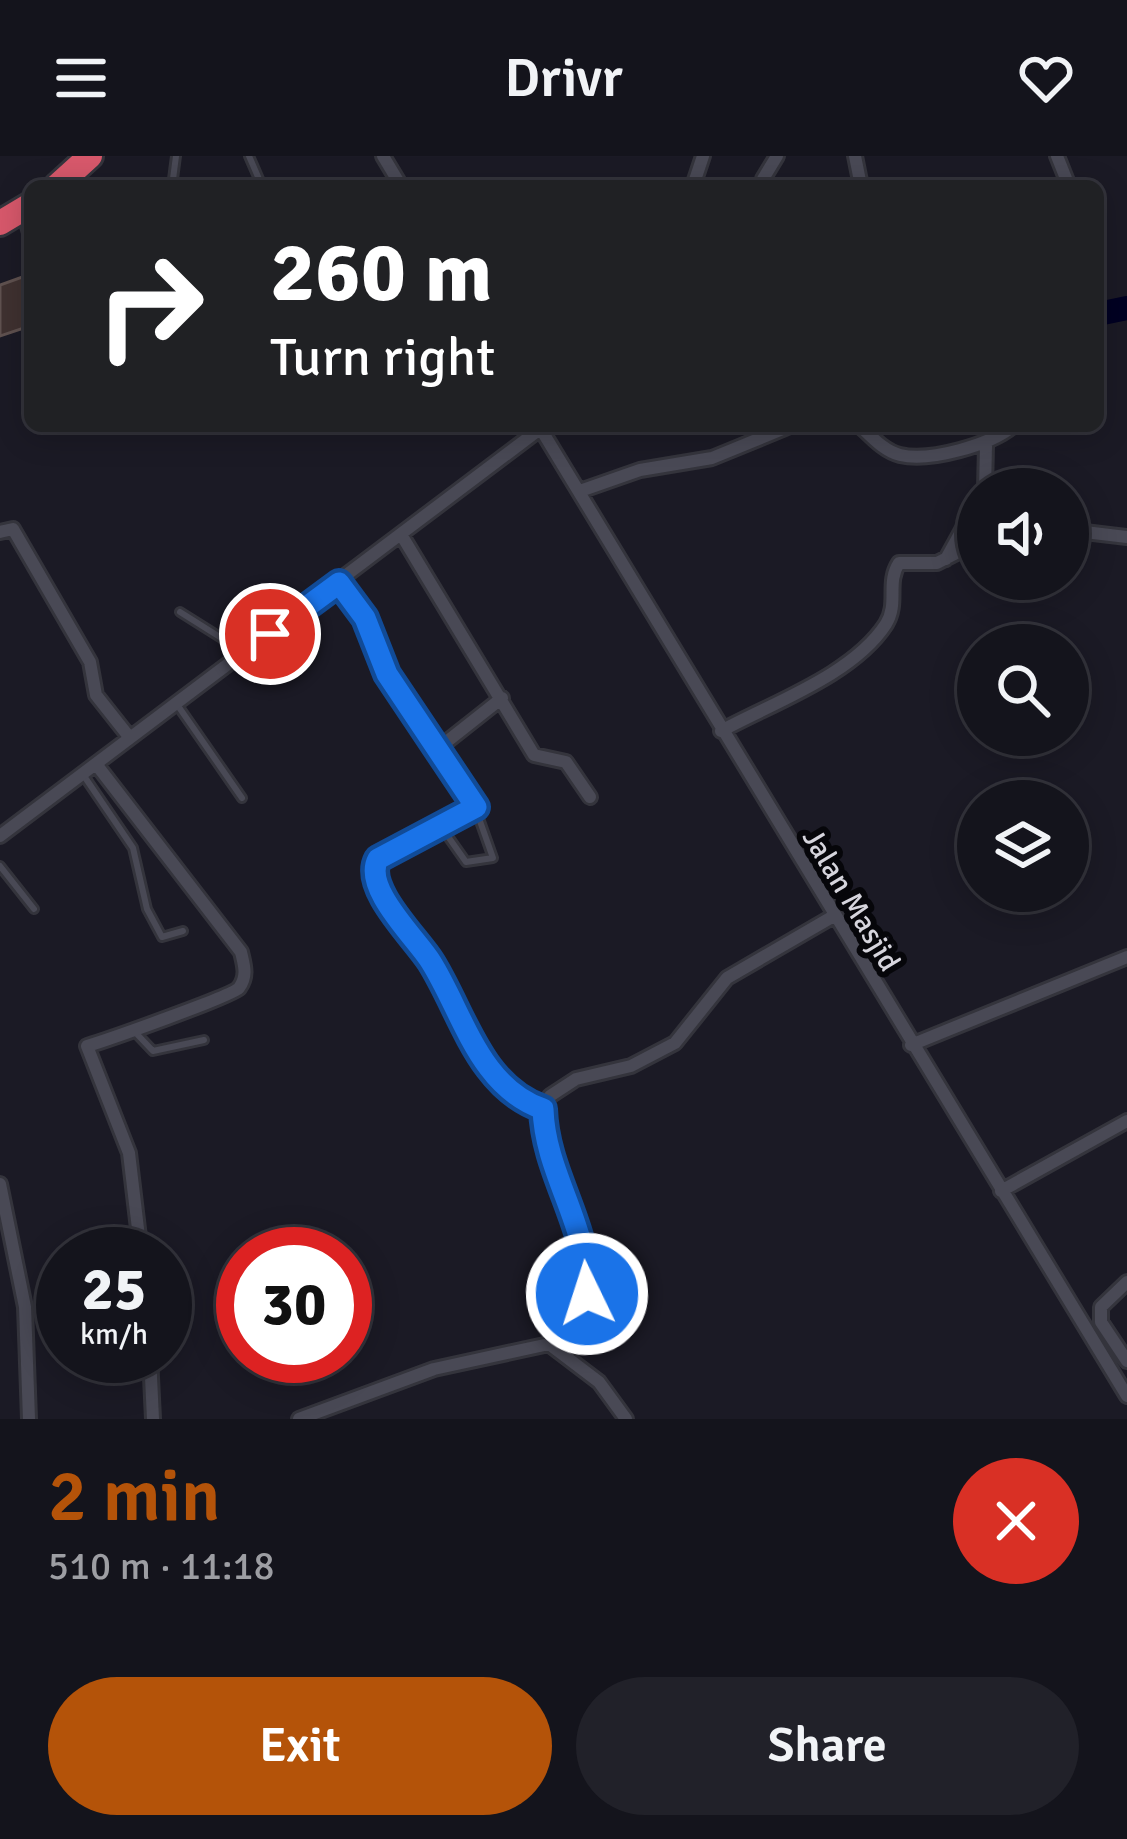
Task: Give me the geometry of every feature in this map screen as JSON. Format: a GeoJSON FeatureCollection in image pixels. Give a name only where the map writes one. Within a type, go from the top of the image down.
{"type":"FeatureCollection","features":[{"type":"Feature","properties":{"kind":"highway"},"geometry":{"type":"LineString","coordinates":[[64,180],[90,156]]}},
{"type":"Feature","properties":{"kind":"street"},"geometry":{"type":"LineString","coordinates":[[763,179],[777,156]]}},
{"type":"Feature","properties":{"kind":"street"},"geometry":{"type":"LineString","coordinates":[[0,836],[535,432]]}},
{"type":"Feature","properties":{"kind":"street","name":"Jalan Masjid"},"geometry":{"type":"LineString","coordinates":[[543,432],[832,917],[1127,1396]]}},
{"type":"Feature","properties":{"kind":"street"},"geometry":{"type":"LineString","coordinates":[[580,491],[640,470],[712,458],[775,432]]}},
{"type":"Feature","properties":{"kind":"street"},"geometry":{"type":"LineString","coordinates":[[868,432],[899,455],[986,446],[1005,432]]}},
{"type":"Feature","properties":{"kind":"street"},"geometry":{"type":"LineString","coordinates":[[985,468],[986,446]]}},
{"type":"Feature","properties":{"kind":"street"},"geometry":{"type":"LineString","coordinates":[[0,532],[13,529],[90,662],[96,695],[130,738]]}},
{"type":"Feature","properties":{"kind":"street"},"geometry":{"type":"LineString","coordinates":[[1089,532],[1127,537]]}},
{"type":"Feature","properties":{"kind":"street"},"geometry":{"type":"LineString","coordinates":[[402,536],[534,754],[566,762],[590,797]]}},
{"type":"Feature","properties":{"kind":"street"},"geometry":{"type":"LineString","coordinates":[[945,560],[957,537]]}},
{"type":"Feature","properties":{"kind":"street"},"geometry":{"type":"LineString","coordinates":[[721,731],[866,647],[890,615],[893,572],[899,562],[945,560],[957,553]]}},
{"type":"Feature","properties":{"kind":"street"},"geometry":{"type":"LineString","coordinates":[[339,583],[365,618],[387,674],[476,807],[378,859],[374,874],[398,923],[433,964],[485,1062],[512,1091],[543,1109]]}},
{"type":"Feature","properties":{"kind":"street"},"geometry":{"type":"LineString","coordinates":[[440,747],[502,698]]}},
{"type":"Feature","properties":{"kind":"street"},"geometry":{"type":"LineString","coordinates":[[96,764],[241,952],[246,970],[234,992],[87,1046],[129,1153],[138,1227]]}},
{"type":"Feature","properties":{"kind":"street"},"geometry":{"type":"LineString","coordinates":[[299,1419],[434,1369],[549,1344],[564,1331],[587,1294],[588,1274],[576,1216],[544,1133],[543,1109],[550,1096],[576,1078],[632,1066],[675,1043],[727,978],[832,917]]}},
{"type":"Feature","properties":{"kind":"street"},"geometry":{"type":"LineString","coordinates":[[911,1045],[1127,957]]}},
{"type":"Feature","properties":{"kind":"street"},"geometry":{"type":"LineString","coordinates":[[1001,1191],[1127,1121]]}},
{"type":"Feature","properties":{"kind":"street"},"geometry":{"type":"LineString","coordinates":[[0,1184],[25,1307],[29,1419]]}},
{"type":"Feature","properties":{"kind":"street"},"geometry":{"type":"LineString","coordinates":[[1126,1357],[1101,1322],[1101,1306],[1127,1282]]}},
{"type":"Feature","properties":{"kind":"street"},"geometry":{"type":"LineString","coordinates":[[549,1344],[599,1382],[626,1419]]}},
{"type":"Feature","properties":{"kind":"street"},"geometry":{"type":"LineString","coordinates":[[151,1383],[153,1419]]}},
{"type":"Feature","properties":{"kind":"lane"},"geometry":{"type":"LineString","coordinates":[[172,179],[176,156]]}},
{"type":"Feature","properties":{"kind":"lane"},"geometry":{"type":"LineString","coordinates":[[180,612],[225,643],[236,659]]}},
{"type":"Feature","properties":{"kind":"lane"},"geometry":{"type":"LineString","coordinates":[[176,704],[242,798]]}},
{"type":"Feature","properties":{"kind":"lane"},"geometry":{"type":"LineString","coordinates":[[83,773],[133,848],[147,909],[162,937],[182,932]]}},
{"type":"Feature","properties":{"kind":"lane"},"geometry":{"type":"LineString","coordinates":[[442,828],[466,862],[494,858],[476,807]]}},
{"type":"Feature","properties":{"kind":"lane"},"geometry":{"type":"LineString","coordinates":[[0,866],[34,909]]}},
{"type":"Feature","properties":{"kind":"lane"},"geometry":{"type":"LineString","coordinates":[[134,1031],[152,1051],[204,1040]]}},
{"type":"Feature","properties":{"kind":"building"},"geometry":{"type":"Polygon","coordinates":[[[24,276],[24,328],[0,336],[0,285],[24,276]]]}},
{"type":"Feature","properties":{"kind":"waterway"},"geometry":{"type":"LineString","coordinates":[[1104,313],[1127,308]]}},
{"type":"Feature","properties":{"kind":"route"},"geometry":{"type":"LineString","coordinates":[[270,634],[339,583],[365,618],[387,674],[476,807],[378,859],[374,874],[398,923],[433,964],[485,1062],[512,1091],[543,1109],[544,1133],[585,1245],[587,1294]]}}]}
